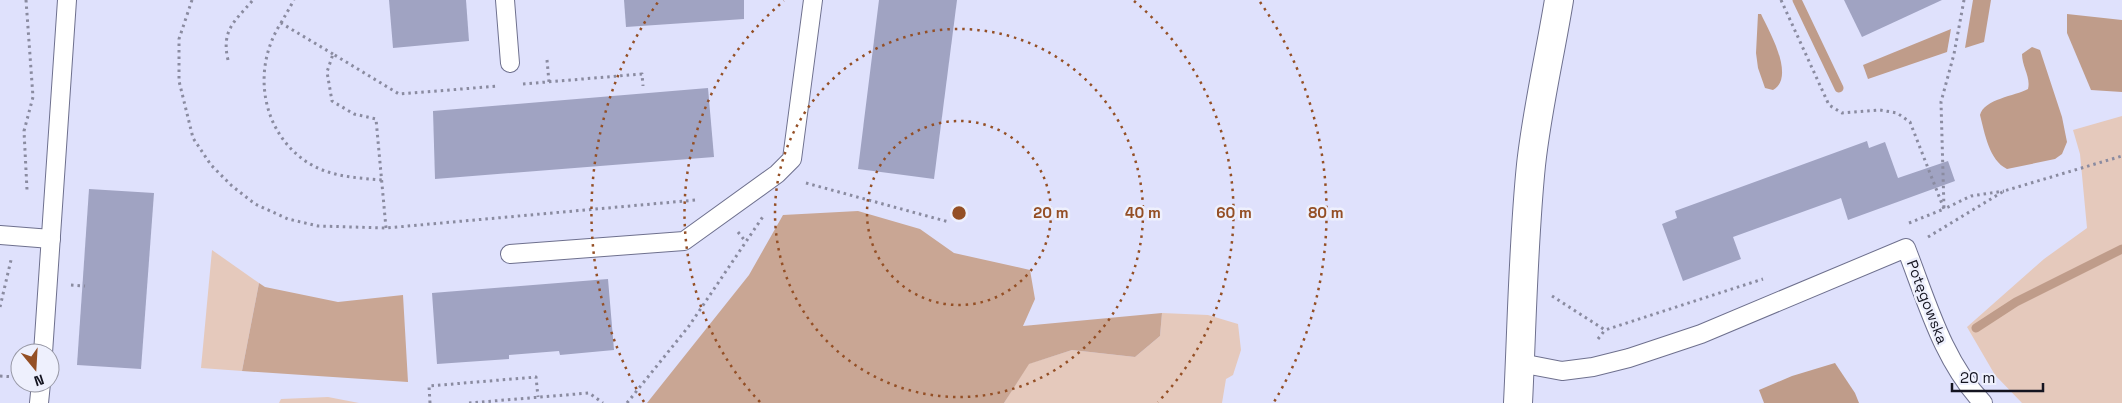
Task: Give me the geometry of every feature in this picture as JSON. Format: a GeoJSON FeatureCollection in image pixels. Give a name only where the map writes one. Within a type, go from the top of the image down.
{"type":"FeatureCollection","features":[{"type":"Feature","properties":{"kind":"street"},"geometry":{"type":"LineString","coordinates":[[1518,403],[1523,314],[1522,277],[1531,164],[1558,0]]}},
{"type":"Feature","properties":{"kind":"lane"},"geometry":{"type":"LineString","coordinates":[[44,343],[67,0]]}},
{"type":"Feature","properties":{"kind":"lane"},"geometry":{"type":"LineString","coordinates":[[505,0],[510,63]]}},
{"type":"Feature","properties":{"kind":"lane"},"geometry":{"type":"LineString","coordinates":[[510,254],[684,241],[792,159],[813,0]]}},
{"type":"Feature","properties":{"kind":"lane"},"geometry":{"type":"LineString","coordinates":[[0,235],[51,239]]}},
{"type":"Feature","properties":{"kind":"lane"},"geometry":{"type":"LineString","coordinates":[[1520,363],[1562,371],[1593,367],[1629,358],[1701,334],[1906,248]]}},
{"type":"Feature","properties":{"kind":"lane","name":"Potęgowska"},"geometry":{"type":"LineString","coordinates":[[1906,248],[1946,350],[1961,378],[1983,403]]}},
{"type":"Feature","properties":{"kind":"path"},"geometry":{"type":"LineString","coordinates":[[26,0],[33,97],[24,132],[27,191]]}},
{"type":"Feature","properties":{"kind":"path"},"geometry":{"type":"LineString","coordinates":[[192,0],[180,40],[179,81],[193,138],[211,165],[232,186],[255,204],[288,219],[318,226],[386,228],[714,199],[746,242]]}},
{"type":"Feature","properties":{"kind":"path"},"geometry":{"type":"LineString","coordinates":[[228,60],[226,37],[231,24],[253,0]]}},
{"type":"Feature","properties":{"kind":"path"},"geometry":{"type":"LineString","coordinates":[[294,0],[272,37],[266,53],[263,77],[265,100],[272,123],[284,142],[310,164],[340,177],[383,180]]}},
{"type":"Feature","properties":{"kind":"path"},"geometry":{"type":"LineString","coordinates":[[1781,0],[1829,105],[1842,113],[1880,110],[1897,113],[1910,122],[1944,209]]}},
{"type":"Feature","properties":{"kind":"path"},"geometry":{"type":"LineString","coordinates":[[1944,209],[1941,102],[1954,54],[1964,0]]}},
{"type":"Feature","properties":{"kind":"path"},"geometry":{"type":"LineString","coordinates":[[281,23],[397,93]]}},
{"type":"Feature","properties":{"kind":"path"},"geometry":{"type":"LineString","coordinates":[[333,54],[327,72],[332,101],[354,114],[376,119],[386,228]]}},
{"type":"Feature","properties":{"kind":"path"},"geometry":{"type":"LineString","coordinates":[[547,60],[549,82]]}},
{"type":"Feature","properties":{"kind":"path"},"geometry":{"type":"LineString","coordinates":[[1908,223],[1972,196],[2004,191],[2122,156]]}},
{"type":"Feature","properties":{"kind":"path"},"geometry":{"type":"LineString","coordinates":[[799,187],[807,182],[949,222]]}},
{"type":"Feature","properties":{"kind":"path"},"geometry":{"type":"LineString","coordinates":[[1906,248],[2004,191]]}},
{"type":"Feature","properties":{"kind":"path"},"geometry":{"type":"LineString","coordinates":[[627,403],[689,326],[768,208]]}},
{"type":"Feature","properties":{"kind":"path"},"geometry":{"type":"LineString","coordinates":[[0,307],[12,254]]}},
{"type":"Feature","properties":{"kind":"path"},"geometry":{"type":"LineString","coordinates":[[1522,277],[1605,330],[1772,276]]}},
{"type":"Feature","properties":{"kind":"path"},"geometry":{"type":"LineString","coordinates":[[430,403],[429,386],[536,377],[538,397]]}},
{"type":"Feature","properties":{"kind":"path"},"geometry":{"type":"LineString","coordinates":[[469,403],[589,393],[602,403]]}},
{"type":"Feature","properties":{"kind":"shaded area"},"geometry":{"type":"Polygon","coordinates":[[[1973,0],[1991,0],[1984,42],[1965,48],[1973,0]]]}},
{"type":"Feature","properties":{"kind":"shaded area"},"geometry":{"type":"Polygon","coordinates":[[[1758,14],[1761,14],[1779,54],[1782,75],[1779,84],[1773,90],[1765,88],[1758,68],[1756,53],[1758,14]]]}},
{"type":"Feature","properties":{"kind":"shaded area"},"geometry":{"type":"Polygon","coordinates":[[[2067,14],[2122,20],[2122,92],[2091,90],[2067,33],[2067,14]]]}},
{"type":"Feature","properties":{"kind":"shaded area"},"geometry":{"type":"Polygon","coordinates":[[[1951,29],[1947,52],[1868,79],[1863,65],[1951,29]]]}},
{"type":"Feature","properties":{"kind":"shaded area"},"geometry":{"type":"Polygon","coordinates":[[[2032,47],[2040,50],[2062,117],[2067,142],[2062,154],[2055,159],[2007,169],[2001,165],[1992,153],[1980,115],[1987,105],[2028,89],[2029,85],[2022,54],[2032,47]]]}},
{"type":"Feature","properties":{"kind":"shaded area"},"geometry":{"type":"Polygon","coordinates":[[[2122,116],[2122,403],[2022,403],[1995,375],[1967,327],[2044,259],[2087,228],[2080,154],[2073,130],[2122,116]]]}},
{"type":"Feature","properties":{"kind":"shaded area"},"geometry":{"type":"Polygon","coordinates":[[[858,211],[920,229],[954,253],[1030,270],[1035,299],[1023,326],[1162,313],[1160,336],[1135,357],[1072,350],[1029,364],[1004,403],[647,403],[749,275],[783,215],[858,211]]]}},
{"type":"Feature","properties":{"kind":"shaded area"},"geometry":{"type":"Polygon","coordinates":[[[212,250],[259,283],[242,371],[201,368],[212,250]]]}},
{"type":"Feature","properties":{"kind":"shaded area"},"geometry":{"type":"Polygon","coordinates":[[[259,283],[265,287],[338,302],[403,295],[408,382],[242,371],[259,283]]]}},
{"type":"Feature","properties":{"kind":"shaded area"},"geometry":{"type":"Polygon","coordinates":[[[1162,313],[1208,315],[1238,324],[1241,350],[1233,375],[1226,379],[1222,403],[1004,403],[1028,364],[1072,350],[1135,357],[1160,336],[1162,313]]]}},
{"type":"Feature","properties":{"kind":"shaded area"},"geometry":{"type":"Polygon","coordinates":[[[1835,363],[1855,393],[1859,403],[1764,403],[1759,390],[1792,376],[1835,363]]]}},
{"type":"Feature","properties":{"kind":"shaded area"},"geometry":{"type":"Polygon","coordinates":[[[328,397],[359,403],[279,403],[281,399],[328,397]]]}},
{"type":"Feature","properties":{"kind":"building"},"geometry":{"type":"Polygon","coordinates":[[[389,0],[466,0],[469,41],[393,48],[389,0]]]}},
{"type":"Feature","properties":{"kind":"building"},"geometry":{"type":"Polygon","coordinates":[[[624,0],[744,0],[744,19],[626,27],[624,0]]]}},
{"type":"Feature","properties":{"kind":"building"},"geometry":{"type":"Polygon","coordinates":[[[879,0],[957,0],[934,179],[858,169],[879,0]]]}},
{"type":"Feature","properties":{"kind":"building"},"geometry":{"type":"Polygon","coordinates":[[[1844,0],[1942,0],[1862,37],[1844,0]]]}},
{"type":"Feature","properties":{"kind":"building"},"geometry":{"type":"Polygon","coordinates":[[[708,88],[714,157],[435,179],[433,111],[708,88]]]}},
{"type":"Feature","properties":{"kind":"building"},"geometry":{"type":"Polygon","coordinates":[[[1867,141],[1869,148],[1885,142],[1898,178],[1948,161],[1955,181],[1848,220],[1841,198],[1733,237],[1741,259],[1683,281],[1662,224],[1677,218],[1675,211],[1867,141]]]}},
{"type":"Feature","properties":{"kind":"building"},"geometry":{"type":"Polygon","coordinates":[[[89,189],[154,193],[141,369],[77,365],[89,189]]]}},
{"type":"Feature","properties":{"kind":"building"},"geometry":{"type":"Polygon","coordinates":[[[608,279],[614,350],[560,355],[559,351],[509,355],[509,359],[437,364],[432,293],[608,279]]]}},
{"type":"Feature","properties":{"kind":"waterway"},"geometry":{"type":"LineString","coordinates":[[1797,0],[1839,88]]}},
{"type":"Feature","properties":{"kind":"waterway"},"geometry":{"type":"LineString","coordinates":[[1976,328],[2016,302],[2122,249]]}}]}
